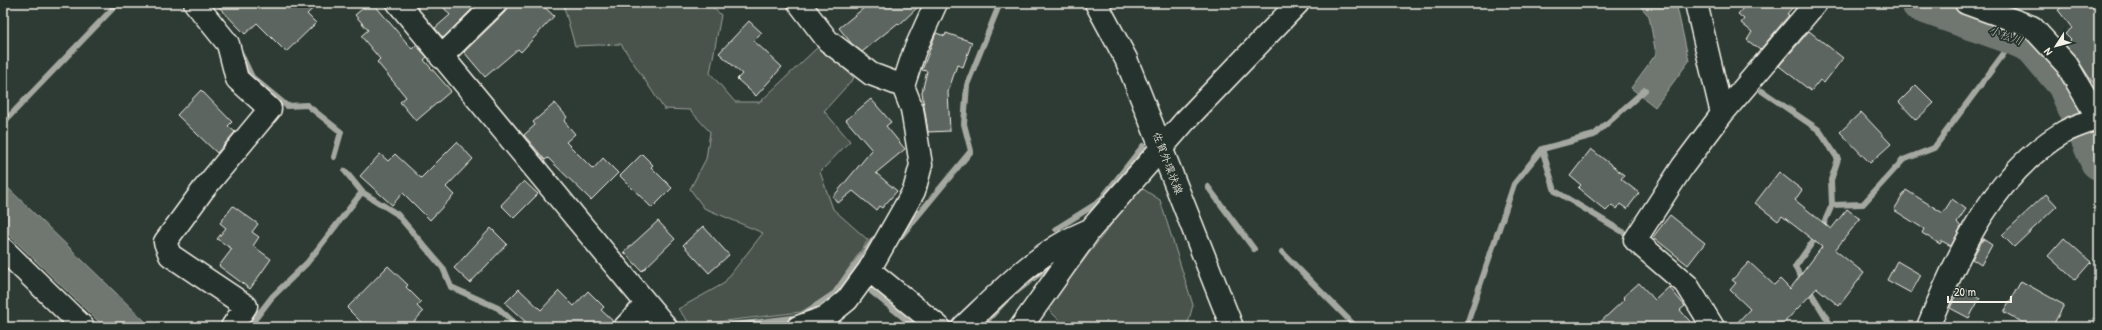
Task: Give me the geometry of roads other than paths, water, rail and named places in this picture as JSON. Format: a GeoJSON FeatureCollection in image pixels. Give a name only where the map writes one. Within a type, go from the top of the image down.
{"type":"FeatureCollection","features":[{"type":"Feature","properties":{"kind":"street"},"geometry":{"type":"LineString","coordinates":[[195,3],[228,44],[237,79],[270,109],[202,190],[165,242],[170,255],[246,306],[232,327]]}},
{"type":"Feature","properties":{"kind":"street"},"geometry":{"type":"LineString","coordinates":[[398,3],[646,305],[666,327]]}},
{"type":"Feature","properties":{"kind":"street"},"geometry":{"type":"LineString","coordinates":[[441,57],[496,3]]}},
{"type":"Feature","properties":{"kind":"street"},"geometry":{"type":"LineString","coordinates":[[799,3],[828,42],[871,74],[903,86]]}},
{"type":"Feature","properties":{"kind":"street"},"geometry":{"type":"LineString","coordinates":[[798,327],[826,317],[847,300],[869,270],[914,191],[921,165],[912,109],[903,86],[914,52],[936,3]]}},
{"type":"Feature","properties":{"kind":"street","name":"佐賀外環状線"},"geometry":{"type":"LineString","coordinates":[[1096,3],[1126,59],[1232,327]]}},
{"type":"Feature","properties":{"kind":"street"},"geometry":{"type":"LineString","coordinates":[[1021,327],[1090,230],[1162,147],[1298,3]]}},
{"type":"Feature","properties":{"kind":"street"},"geometry":{"type":"LineString","coordinates":[[1696,3],[1722,114]]}},
{"type":"Feature","properties":{"kind":"street"},"geometry":{"type":"LineString","coordinates":[[1713,327],[1687,285],[1635,240],[1683,166],[1722,114],[1816,3]]}},
{"type":"Feature","properties":{"kind":"street"},"geometry":{"type":"LineString","coordinates":[[1928,327],[1958,259],[1985,209],[2017,168],[2064,132],[2098,119],[2067,65],[2032,27],[1966,3]]}},
{"type":"Feature","properties":{"kind":"street"},"geometry":{"type":"LineString","coordinates":[[963,327],[1019,275],[1070,238],[1090,230]]}},
{"type":"Feature","properties":{"kind":"street"},"geometry":{"type":"LineString","coordinates":[[3,250],[83,327]]}},
{"type":"Feature","properties":{"kind":"street"},"geometry":{"type":"LineString","coordinates":[[869,270],[939,327]]}},
{"type":"Feature","properties":{"kind":"street"},"geometry":{"type":"LineString","coordinates":[[625,327],[646,305]]}},
{"type":"Feature","properties":{"kind":"waterway"},"geometry":{"type":"LineString","coordinates":[[3,123],[118,3]]}},
{"type":"Feature","properties":{"kind":"waterway"},"geometry":{"type":"LineString","coordinates":[[895,234],[901,236],[971,151],[964,124],[967,85],[1000,3]]}},
{"type":"Feature","properties":{"kind":"waterway","name":"小松川"},"geometry":{"type":"LineString","coordinates":[[1920,3],[2011,35],[2033,45],[2066,84],[2099,161]]}},
{"type":"Feature","properties":{"kind":"waterway"},"geometry":{"type":"LineString","coordinates":[[1832,327],[1795,267],[1821,230],[1832,205],[1863,204],[1903,160],[1934,148],[2005,52],[2011,35]]}},
{"type":"Feature","properties":{"kind":"waterway"},"geometry":{"type":"LineString","coordinates":[[239,50],[252,77],[287,106],[307,105],[341,132],[334,157]]}},
{"type":"Feature","properties":{"kind":"waterway"},"geometry":{"type":"LineString","coordinates":[[1466,327],[1514,184],[1542,149],[1594,135],[1645,90]]}},
{"type":"Feature","properties":{"kind":"waterway"},"geometry":{"type":"LineString","coordinates":[[1762,91],[1819,130],[1838,159],[1831,180],[1832,205]]}},
{"type":"Feature","properties":{"kind":"waterway"},"geometry":{"type":"LineString","coordinates":[[1056,229],[1099,202],[1143,146]]}},
{"type":"Feature","properties":{"kind":"waterway"},"geometry":{"type":"LineString","coordinates":[[1542,149],[1555,191],[1623,232]]}},
{"type":"Feature","properties":{"kind":"waterway"},"geometry":{"type":"LineString","coordinates":[[249,327],[272,297],[307,263],[362,192],[345,171]]}},
{"type":"Feature","properties":{"kind":"waterway"},"geometry":{"type":"LineString","coordinates":[[1208,187],[1254,249]]}},
{"type":"Feature","properties":{"kind":"waterway"},"geometry":{"type":"LineString","coordinates":[[362,192],[397,214],[443,268],[451,287],[498,308],[519,327]]}},
{"type":"Feature","properties":{"kind":"waterway"},"geometry":{"type":"LineString","coordinates":[[717,327],[800,317],[835,293],[874,239],[882,237]]}},
{"type":"Feature","properties":{"kind":"waterway"},"geometry":{"type":"LineString","coordinates":[[1282,252],[1356,327]]}},
{"type":"Feature","properties":{"kind":"waterway"},"geometry":{"type":"LineString","coordinates":[[1016,292],[1059,258]]}},
{"type":"Feature","properties":{"kind":"waterway"},"geometry":{"type":"LineString","coordinates":[[872,292],[915,327]]}},
{"type":"Feature","properties":{"kind":"waterway"},"geometry":{"type":"LineString","coordinates":[[981,327],[1006,300]]}}]}
